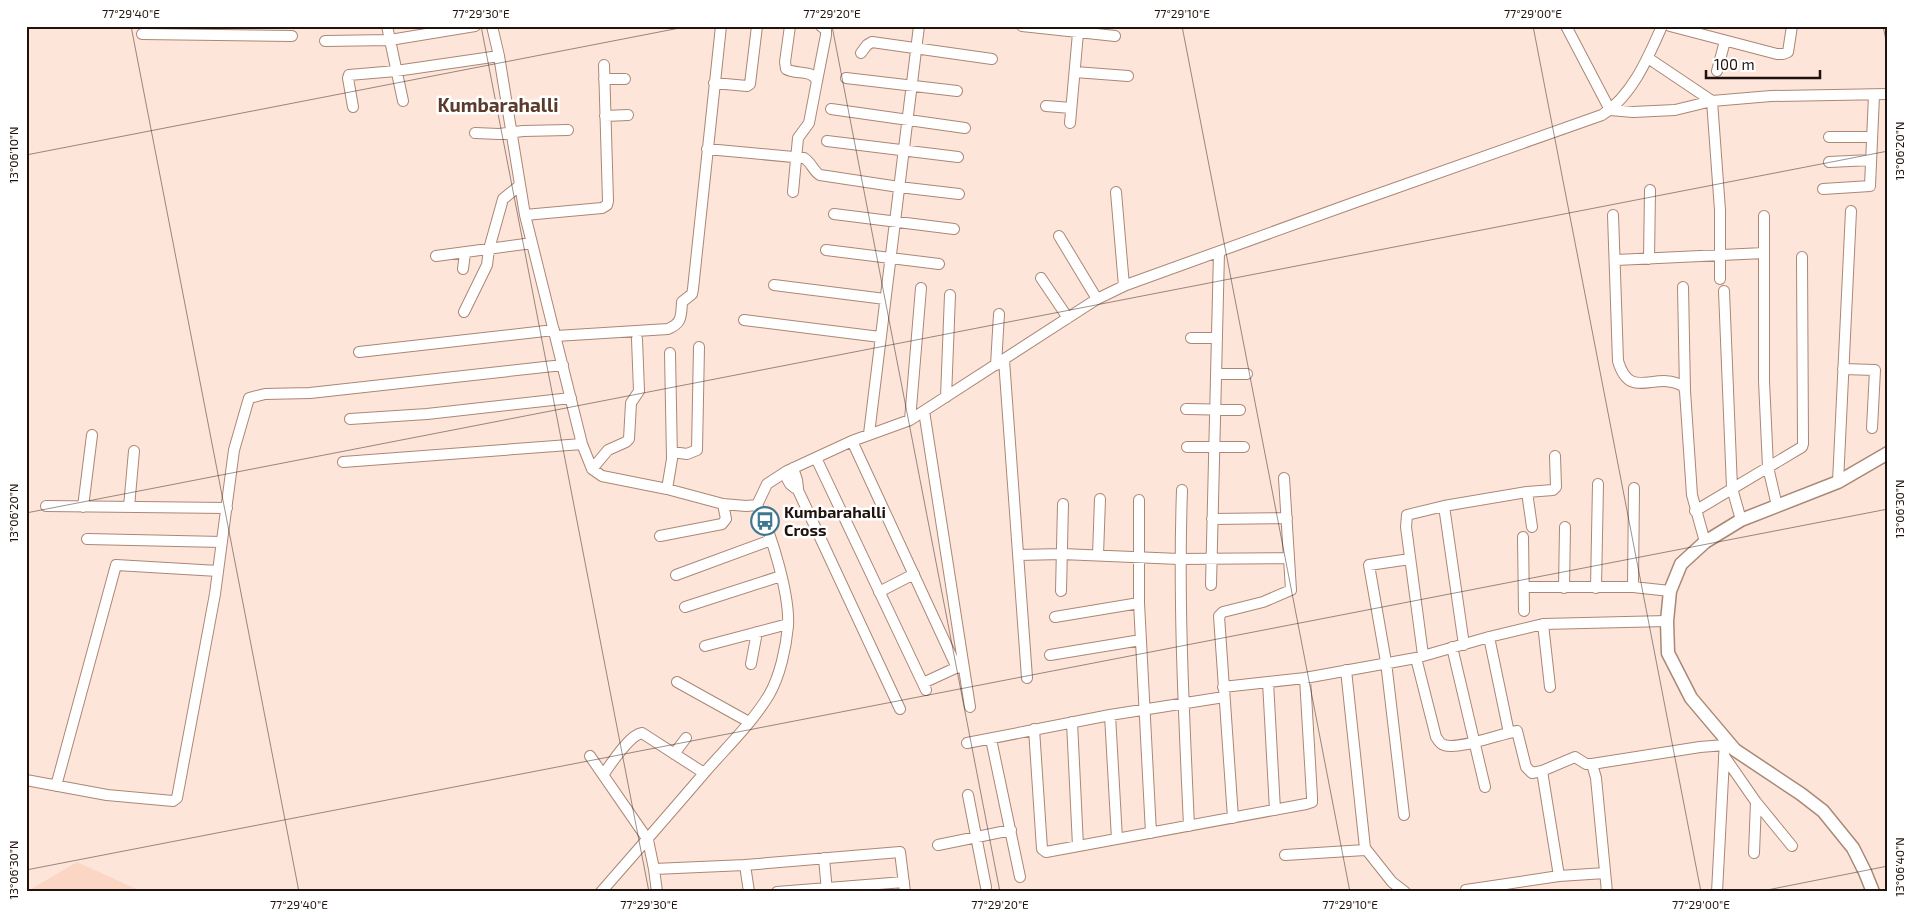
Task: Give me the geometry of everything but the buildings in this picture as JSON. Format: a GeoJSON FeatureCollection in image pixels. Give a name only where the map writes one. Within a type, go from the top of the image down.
{"type":"FeatureCollection","features":[{"type":"Feature","properties":{"kind":"main road"},"geometry":{"type":"LineString","coordinates":[[1873,892],[1866,872],[1853,848],[1823,811],[1725,742],[1691,698],[1668,653],[1667,621],[1670,590],[1681,564],[1705,542],[1741,520],[1838,482],[1888,452]]}},
{"type":"Feature","properties":{"kind":"street"},"geometry":{"type":"LineString","coordinates":[[388,26],[403,101]]}},
{"type":"Feature","properties":{"kind":"street"},"geometry":{"type":"LineString","coordinates":[[325,41],[390,40],[474,26]]}},
{"type":"Feature","properties":{"kind":"street"},"geometry":{"type":"LineString","coordinates":[[492,26],[532,243],[582,444],[592,469],[602,476],[666,489],[723,504],[758,505]]}},
{"type":"Feature","properties":{"kind":"street"},"geometry":{"type":"LineString","coordinates":[[359,352],[555,333],[668,329],[676,325],[680,320],[682,302],[692,294],[721,26]]}},
{"type":"Feature","properties":{"kind":"street"},"geometry":{"type":"LineString","coordinates":[[714,83],[747,86],[750,84],[757,26]]}},
{"type":"Feature","properties":{"kind":"street"},"geometry":{"type":"LineString","coordinates":[[790,26],[785,62],[786,69],[790,72],[812,74],[817,81]]}},
{"type":"Feature","properties":{"kind":"street"},"geometry":{"type":"LineString","coordinates":[[793,192],[798,138],[809,123],[826,35],[824,27],[821,26]]}},
{"type":"Feature","properties":{"kind":"street"},"geometry":{"type":"LineString","coordinates":[[869,434],[919,26]]}},
{"type":"Feature","properties":{"kind":"street"},"geometry":{"type":"LineString","coordinates":[[1022,26],[1115,36]]}},
{"type":"Feature","properties":{"kind":"street"},"geometry":{"type":"LineString","coordinates":[[1566,26],[1610,110]]}},
{"type":"Feature","properties":{"kind":"street"},"geometry":{"type":"LineString","coordinates":[[758,505],[768,484],[788,471],[852,441],[910,420],[1097,299],[1124,286],[1353,202],[1602,115],[1623,97],[1648,58],[1662,26]]}},
{"type":"Feature","properties":{"kind":"street"},"geometry":{"type":"LineString","coordinates":[[1670,26],[1777,54],[1788,52],[1792,26]]}},
{"type":"Feature","properties":{"kind":"street"},"geometry":{"type":"LineString","coordinates":[[142,34],[194,31],[292,36]]}},
{"type":"Feature","properties":{"kind":"street"},"geometry":{"type":"LineString","coordinates":[[1070,123],[1078,33]]}},
{"type":"Feature","properties":{"kind":"street"},"geometry":{"type":"LineString","coordinates":[[1717,72],[1725,41]]}},
{"type":"Feature","properties":{"kind":"street"},"geometry":{"type":"LineString","coordinates":[[861,53],[872,42],[992,59]]}},
{"type":"Feature","properties":{"kind":"street"},"geometry":{"type":"LineString","coordinates":[[353,107],[348,76],[498,56]]}},
{"type":"Feature","properties":{"kind":"street"},"geometry":{"type":"LineString","coordinates":[[1648,58],[1712,101]]}},
{"type":"Feature","properties":{"kind":"street"},"geometry":{"type":"LineString","coordinates":[[526,215],[602,208],[607,205],[604,65]]}},
{"type":"Feature","properties":{"kind":"street"},"geometry":{"type":"LineString","coordinates":[[1075,72],[1128,76]]}},
{"type":"Feature","properties":{"kind":"street"},"geometry":{"type":"LineString","coordinates":[[846,78],[957,91]]}},
{"type":"Feature","properties":{"kind":"street"},"geometry":{"type":"LineString","coordinates":[[604,79],[625,79]]}},
{"type":"Feature","properties":{"kind":"street"},"geometry":{"type":"LineString","coordinates":[[1610,110],[1633,112],[1675,110],[1712,101],[1770,96],[1888,94]]}},
{"type":"Feature","properties":{"kind":"street"},"geometry":{"type":"LineString","coordinates":[[1823,189],[1869,188],[1874,95]]}},
{"type":"Feature","properties":{"kind":"street"},"geometry":{"type":"LineString","coordinates":[[1712,101],[1720,210],[1720,279]]}},
{"type":"Feature","properties":{"kind":"street"},"geometry":{"type":"LineString","coordinates":[[1046,106],[1072,108]]}},
{"type":"Feature","properties":{"kind":"street"},"geometry":{"type":"LineString","coordinates":[[831,109],[965,128]]}},
{"type":"Feature","properties":{"kind":"street"},"geometry":{"type":"LineString","coordinates":[[605,116],[628,115]]}},
{"type":"Feature","properties":{"kind":"street"},"geometry":{"type":"LineString","coordinates":[[475,133],[568,130]]}},
{"type":"Feature","properties":{"kind":"street"},"geometry":{"type":"LineString","coordinates":[[1829,137],[1872,137]]}},
{"type":"Feature","properties":{"kind":"street"},"geometry":{"type":"LineString","coordinates":[[827,141],[958,157]]}},
{"type":"Feature","properties":{"kind":"street"},"geometry":{"type":"LineString","coordinates":[[707,149],[804,158],[809,161],[820,176],[959,194]]}},
{"type":"Feature","properties":{"kind":"street"},"geometry":{"type":"LineString","coordinates":[[1829,162],[1871,160]]}},
{"type":"Feature","properties":{"kind":"street"},"geometry":{"type":"LineString","coordinates":[[464,312],[487,265],[489,250],[503,200],[520,186]]}},
{"type":"Feature","properties":{"kind":"street"},"geometry":{"type":"LineString","coordinates":[[1650,190],[1650,259]]}},
{"type":"Feature","properties":{"kind":"street"},"geometry":{"type":"LineString","coordinates":[[1116,192],[1124,286]]}},
{"type":"Feature","properties":{"kind":"street"},"geometry":{"type":"LineString","coordinates":[[1838,482],[1851,210]]}},
{"type":"Feature","properties":{"kind":"street"},"geometry":{"type":"LineString","coordinates":[[834,214],[954,230]]}},
{"type":"Feature","properties":{"kind":"street"},"geometry":{"type":"LineString","coordinates":[[1613,216],[1618,361],[1622,374],[1625,379],[1633,383],[1667,381],[1683,386],[1685,391]]}},
{"type":"Feature","properties":{"kind":"street"},"geometry":{"type":"LineString","coordinates":[[1764,216],[1764,382],[1768,467],[1777,506]]}},
{"type":"Feature","properties":{"kind":"street"},"geometry":{"type":"LineString","coordinates":[[1059,236],[1097,299]]}},
{"type":"Feature","properties":{"kind":"street"},"geometry":{"type":"LineString","coordinates":[[436,256],[532,243]]}},
{"type":"Feature","properties":{"kind":"street"},"geometry":{"type":"LineString","coordinates":[[826,250],[939,264]]}},
{"type":"Feature","properties":{"kind":"street"},"geometry":{"type":"LineString","coordinates":[[463,269],[465,252]]}},
{"type":"Feature","properties":{"kind":"street"},"geometry":{"type":"LineString","coordinates":[[1211,585],[1219,252]]}},
{"type":"Feature","properties":{"kind":"street"},"geometry":{"type":"LineString","coordinates":[[1616,260],[1764,254]]}},
{"type":"Feature","properties":{"kind":"street"},"geometry":{"type":"LineString","coordinates":[[1695,510],[1802,447],[1802,257]]}},
{"type":"Feature","properties":{"kind":"street"},"geometry":{"type":"LineString","coordinates":[[1041,278],[1068,318]]}},
{"type":"Feature","properties":{"kind":"street"},"geometry":{"type":"LineString","coordinates":[[774,285],[885,299]]}},
{"type":"Feature","properties":{"kind":"street"},"geometry":{"type":"LineString","coordinates":[[1683,287],[1685,391],[1692,496],[1705,542]]}},
{"type":"Feature","properties":{"kind":"street"},"geometry":{"type":"LineString","coordinates":[[910,420],[921,288]]}},
{"type":"Feature","properties":{"kind":"street"},"geometry":{"type":"LineString","coordinates":[[1724,291],[1732,488],[1741,520]]}},
{"type":"Feature","properties":{"kind":"street"},"geometry":{"type":"LineString","coordinates":[[946,397],[950,295]]}},
{"type":"Feature","properties":{"kind":"street"},"geometry":{"type":"LineString","coordinates":[[999,314],[1000,362],[1018,555],[1027,678]]}},
{"type":"Feature","properties":{"kind":"street"},"geometry":{"type":"LineString","coordinates":[[744,320],[880,337]]}},
{"type":"Feature","properties":{"kind":"street"},"geometry":{"type":"LineString","coordinates":[[1192,338],[1217,338]]}},
{"type":"Feature","properties":{"kind":"street"},"geometry":{"type":"LineString","coordinates":[[592,469],[608,450],[629,439],[630,403],[639,391],[637,339]]}},
{"type":"Feature","properties":{"kind":"street"},"geometry":{"type":"LineString","coordinates":[[672,452],[687,454],[697,450],[699,347]]}},
{"type":"Feature","properties":{"kind":"street"},"geometry":{"type":"LineString","coordinates":[[666,489],[672,452],[670,352]]}},
{"type":"Feature","properties":{"kind":"street"},"geometry":{"type":"LineString","coordinates":[[26,780],[107,795],[173,801],[177,798],[218,571],[234,450],[249,398],[255,395],[310,393],[563,365]]}},
{"type":"Feature","properties":{"kind":"street"},"geometry":{"type":"LineString","coordinates":[[1844,369],[1875,370],[1872,428]]}},
{"type":"Feature","properties":{"kind":"street"},"geometry":{"type":"LineString","coordinates":[[1216,374],[1247,374]]}},
{"type":"Feature","properties":{"kind":"street"},"geometry":{"type":"LineString","coordinates":[[350,419],[427,414],[571,398]]}},
{"type":"Feature","properties":{"kind":"street"},"geometry":{"type":"LineString","coordinates":[[1186,409],[1240,410]]}},
{"type":"Feature","properties":{"kind":"street"},"geometry":{"type":"LineString","coordinates":[[924,411],[960,666],[970,707]]}},
{"type":"Feature","properties":{"kind":"street"},"geometry":{"type":"LineString","coordinates":[[83,506],[92,435]]}},
{"type":"Feature","properties":{"kind":"street"},"geometry":{"type":"LineString","coordinates":[[852,441],[914,574],[960,666]]}},
{"type":"Feature","properties":{"kind":"street"},"geometry":{"type":"LineString","coordinates":[[343,462],[582,444]]}},
{"type":"Feature","properties":{"kind":"street"},"geometry":{"type":"LineString","coordinates":[[1187,447],[1244,447]]}},
{"type":"Feature","properties":{"kind":"street"},"geometry":{"type":"LineString","coordinates":[[129,507],[134,451]]}},
{"type":"Feature","properties":{"kind":"street"},"geometry":{"type":"LineString","coordinates":[[1555,456],[1556,487],[1553,490],[1527,492],[1444,506],[1407,515],[1406,527],[1420,657],[1436,737],[1442,745],[1449,746],[1518,731],[1526,767],[1532,773],[1542,771],[1574,757],[1586,764],[1592,764],[1725,742],[1716,892]]}},
{"type":"Feature","properties":{"kind":"street"},"geometry":{"type":"LineString","coordinates":[[816,458],[924,687],[960,666]]}},
{"type":"Feature","properties":{"kind":"street"},"geometry":{"type":"LineString","coordinates":[[788,471],[790,484],[797,488],[900,709]]}},
{"type":"Feature","properties":{"kind":"street"},"geometry":{"type":"LineString","coordinates":[[1233,818],[1223,692],[1220,613],[1263,602],[1290,591],[1284,478]]}},
{"type":"Feature","properties":{"kind":"street"},"geometry":{"type":"LineString","coordinates":[[1596,588],[1598,484]]}},
{"type":"Feature","properties":{"kind":"street"},"geometry":{"type":"LineString","coordinates":[[1633,587],[1634,488]]}},
{"type":"Feature","properties":{"kind":"street"},"geometry":{"type":"LineString","coordinates":[[1182,490],[1180,559],[1183,704],[1189,826]]}},
{"type":"Feature","properties":{"kind":"street"},"geometry":{"type":"LineString","coordinates":[[1527,492],[1532,527]]}},
{"type":"Feature","properties":{"kind":"street"},"geometry":{"type":"LineString","coordinates":[[1098,555],[1100,500]]}},
{"type":"Feature","properties":{"kind":"street"},"geometry":{"type":"LineString","coordinates":[[1139,500],[1139,603],[1151,833]]}},
{"type":"Feature","properties":{"kind":"street"},"geometry":{"type":"LineString","coordinates":[[660,536],[722,524],[726,519],[723,504]]}},
{"type":"Feature","properties":{"kind":"street"},"geometry":{"type":"LineString","coordinates":[[1061,591],[1063,504]]}},
{"type":"Feature","properties":{"kind":"street"},"geometry":{"type":"LineString","coordinates":[[601,892],[749,722],[770,694],[784,650],[788,624],[786,600],[771,540],[766,521],[758,505]]}},
{"type":"Feature","properties":{"kind":"street"},"geometry":{"type":"LineString","coordinates":[[46,506],[226,508]]}},
{"type":"Feature","properties":{"kind":"street"},"geometry":{"type":"LineString","coordinates":[[1444,506],[1464,645]]}},
{"type":"Feature","properties":{"kind":"street"},"geometry":{"type":"LineString","coordinates":[[1212,519],[1287,518]]}},
{"type":"Feature","properties":{"kind":"street"},"geometry":{"type":"LineString","coordinates":[[1564,588],[1565,527]]}},
{"type":"Feature","properties":{"kind":"street"},"geometry":{"type":"LineString","coordinates":[[1523,537],[1524,611]]}},
{"type":"Feature","properties":{"kind":"street"},"geometry":{"type":"LineString","coordinates":[[87,539],[222,542]]}},
{"type":"Feature","properties":{"kind":"street"},"geometry":{"type":"LineString","coordinates":[[676,575],[771,540]]}},
{"type":"Feature","properties":{"kind":"street"},"geometry":{"type":"LineString","coordinates":[[1018,555],[1062,554],[1180,559],[1289,558]]}},
{"type":"Feature","properties":{"kind":"street"},"geometry":{"type":"LineString","coordinates":[[1404,814],[1386,662],[1370,565],[1410,559]]}},
{"type":"Feature","properties":{"kind":"street"},"geometry":{"type":"LineString","coordinates":[[56,786],[116,565],[218,571]]}},
{"type":"Feature","properties":{"kind":"street"},"geometry":{"type":"LineString","coordinates":[[879,592],[914,574]]}},
{"type":"Feature","properties":{"kind":"street"},"geometry":{"type":"LineString","coordinates":[[685,607],[780,576]]}},
{"type":"Feature","properties":{"kind":"street"},"geometry":{"type":"LineString","coordinates":[[1524,587],[1633,587],[1670,590]]}},
{"type":"Feature","properties":{"kind":"street"},"geometry":{"type":"LineString","coordinates":[[1055,617],[1139,603]]}},
{"type":"Feature","properties":{"kind":"street"},"geometry":{"type":"LineString","coordinates":[[967,743],[1110,715],[1183,704],[1223,692],[1268,682],[1305,678],[1420,657],[1543,624],[1667,621]]}},
{"type":"Feature","properties":{"kind":"street"},"geometry":{"type":"LineString","coordinates":[[706,646],[788,624]]}},
{"type":"Feature","properties":{"kind":"street"},"geometry":{"type":"LineString","coordinates":[[1543,624],[1550,687]]}},
{"type":"Feature","properties":{"kind":"street"},"geometry":{"type":"LineString","coordinates":[[750,664],[757,632]]}},
{"type":"Feature","properties":{"kind":"street"},"geometry":{"type":"LineString","coordinates":[[1489,637],[1509,733]]}},
{"type":"Feature","properties":{"kind":"street"},"geometry":{"type":"LineString","coordinates":[[1050,654],[1141,640]]}},
{"type":"Feature","properties":{"kind":"street"},"geometry":{"type":"LineString","coordinates":[[1452,647],[1485,787]]}},
{"type":"Feature","properties":{"kind":"street"},"geometry":{"type":"LineString","coordinates":[[1346,670],[1365,850],[1392,882],[1405,892]]}},
{"type":"Feature","properties":{"kind":"street"},"geometry":{"type":"LineString","coordinates":[[1034,729],[1042,849],[1046,852],[1233,818],[1312,802],[1305,678]]}},
{"type":"Feature","properties":{"kind":"street"},"geometry":{"type":"LineString","coordinates":[[677,682],[749,722]]}},
{"type":"Feature","properties":{"kind":"street"},"geometry":{"type":"LineString","coordinates":[[1268,682],[1275,810]]}},
{"type":"Feature","properties":{"kind":"street"},"geometry":{"type":"LineString","coordinates":[[1110,715],[1117,839]]}},
{"type":"Feature","properties":{"kind":"street"},"geometry":{"type":"LineString","coordinates":[[1072,722],[1078,846]]}},
{"type":"Feature","properties":{"kind":"street"},"geometry":{"type":"LineString","coordinates":[[603,775],[629,741],[637,734],[642,733],[704,773]]}},
{"type":"Feature","properties":{"kind":"street"},"geometry":{"type":"LineString","coordinates":[[674,754],[686,738]]}},
{"type":"Feature","properties":{"kind":"street"},"geometry":{"type":"LineString","coordinates":[[991,739],[1020,877]]}},
{"type":"Feature","properties":{"kind":"street"},"geometry":{"type":"LineString","coordinates":[[590,756],[648,840],[657,892]]}},
{"type":"Feature","properties":{"kind":"street"},"geometry":{"type":"LineString","coordinates":[[1724,756],[1756,802],[1792,846]]}},
{"type":"Feature","properties":{"kind":"street"},"geometry":{"type":"LineString","coordinates":[[1592,764],[1596,778],[1607,892]]}},
{"type":"Feature","properties":{"kind":"street"},"geometry":{"type":"LineString","coordinates":[[1542,771],[1559,876]]}},
{"type":"Feature","properties":{"kind":"street"},"geometry":{"type":"LineString","coordinates":[[968,795],[986,887]]}},
{"type":"Feature","properties":{"kind":"street"},"geometry":{"type":"LineString","coordinates":[[1754,853],[1756,802]]}},
{"type":"Feature","properties":{"kind":"street"},"geometry":{"type":"LineString","coordinates":[[938,845],[1011,830]]}},
{"type":"Feature","properties":{"kind":"street"},"geometry":{"type":"LineString","coordinates":[[1285,855],[1365,850]]}},
{"type":"Feature","properties":{"kind":"street"},"geometry":{"type":"LineString","coordinates":[[654,869],[745,865],[900,852],[905,887],[777,892]]}},
{"type":"Feature","properties":{"kind":"street"},"geometry":{"type":"LineString","coordinates":[[824,858],[826,890]]}},
{"type":"Feature","properties":{"kind":"street"},"geometry":{"type":"LineString","coordinates":[[745,865],[749,892]]}},
{"type":"Feature","properties":{"kind":"street"},"geometry":{"type":"LineString","coordinates":[[1466,891],[1559,876],[1605,874]]}},
{"type":"Feature","properties":{"kind":"shaded area"},"geometry":{"type":"Polygon","coordinates":[[[77,862],[143,892],[26,892],[77,862]]]}},
{"type":"Feature","properties":{"kind":"place","name":"Kumbarahalli Cross"},"geometry":{"type":"Point","coordinates":[765,521]}},
{"type":"Feature","properties":{"kind":"district","name":"Kumbarahalli"},"geometry":{"type":"Point","coordinates":[498,105]}}]}
